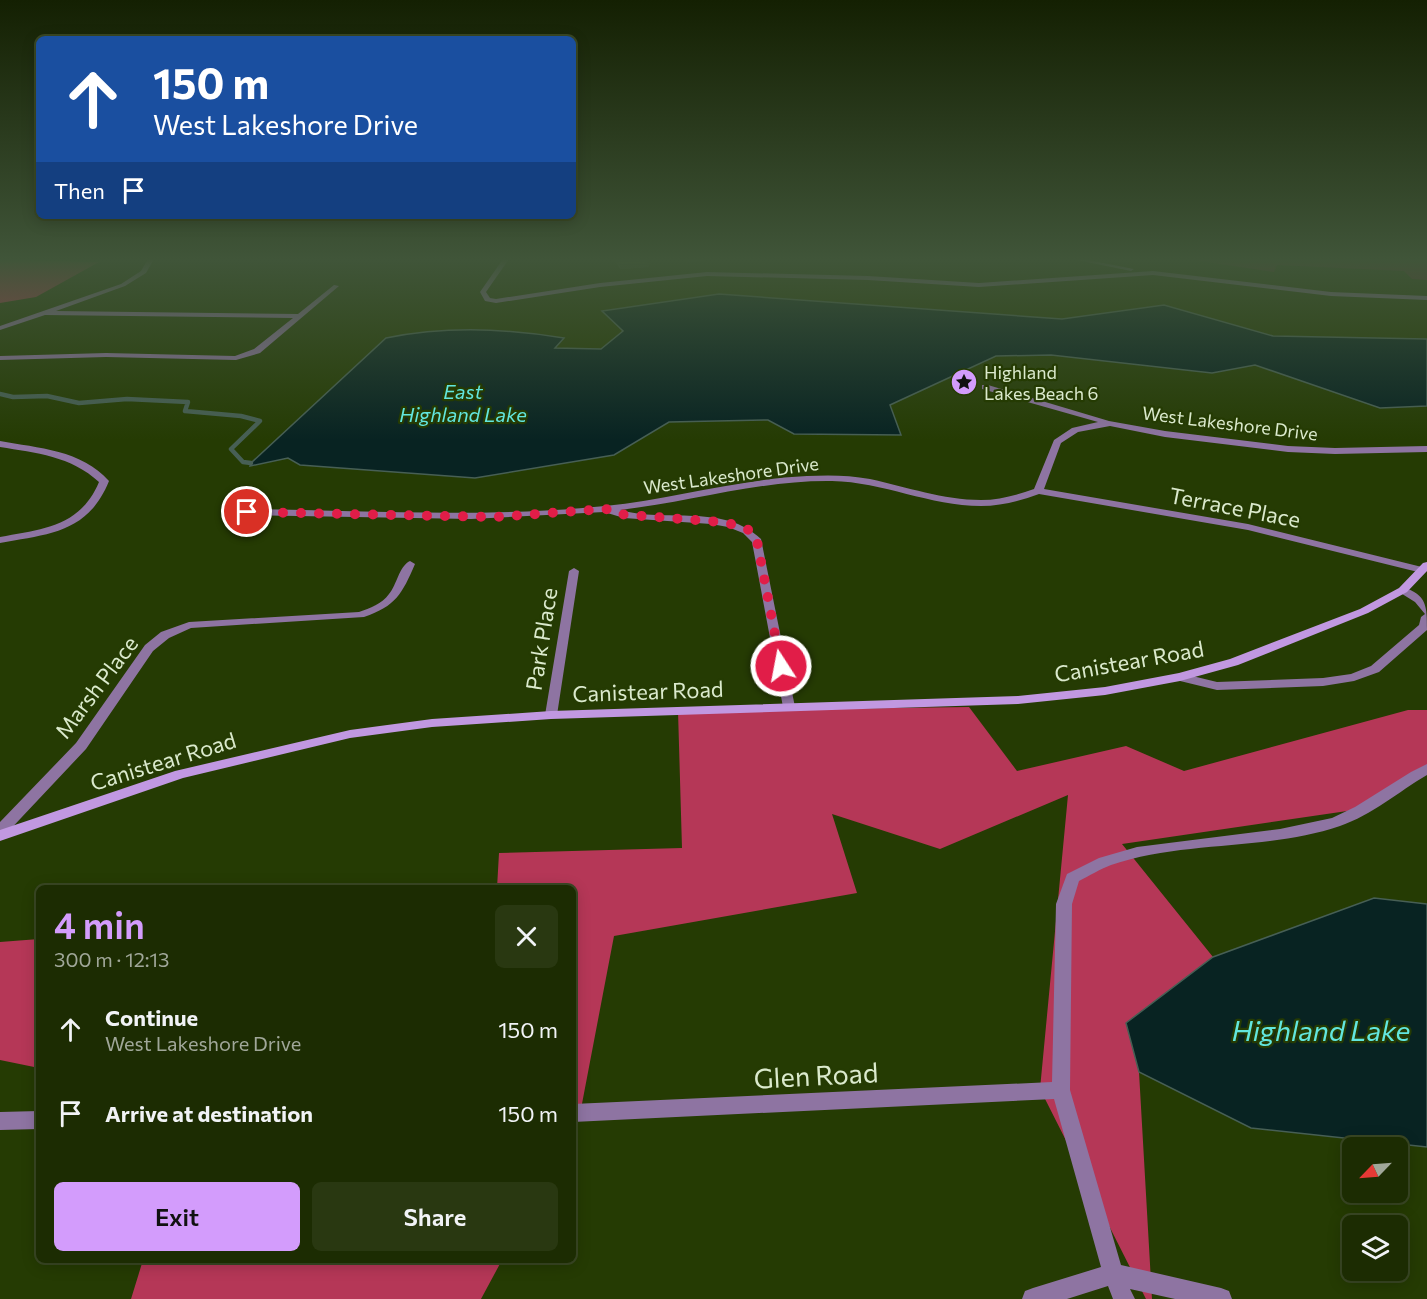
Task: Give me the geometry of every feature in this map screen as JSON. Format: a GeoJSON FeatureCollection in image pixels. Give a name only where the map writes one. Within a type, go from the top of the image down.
{"type":"FeatureCollection","features":[{"type":"Feature","properties":{"kind":"street"},"geometry":{"type":"LineString","coordinates":[[0,328],[26,320]]}},
{"type":"Feature","properties":{"kind":"street"},"geometry":{"type":"LineString","coordinates":[[0,358],[59,355],[236,358],[256,351],[296,320]]}},
{"type":"Feature","properties":{"kind":"street"},"geometry":{"type":"LineString","coordinates":[[985,387],[1110,423]]}},
{"type":"Feature","properties":{"kind":"street","name":"West Lakeshore Drive"},"geometry":{"type":"LineString","coordinates":[[247,512],[495,517],[606,509],[809,478],[870,482],[943,499],[972,503],[1006,501],[1038,491],[1057,442],[1075,430],[1093,424],[1110,423],[1165,434],[1288,449],[1335,451],[1427,449]]}},
{"type":"Feature","properties":{"kind":"street"},"geometry":{"type":"LineString","coordinates":[[0,444],[77,460],[94,470],[104,481],[99,498],[86,513],[60,527],[0,540]]}},
{"type":"Feature","properties":{"kind":"street","name":"Terrace Place"},"geometry":{"type":"LineString","coordinates":[[1038,491],[1248,527],[1424,567]]}},
{"type":"Feature","properties":{"kind":"street"},"geometry":{"type":"LineString","coordinates":[[606,509],[617,514],[721,522],[751,531],[757,541],[789,707]]}},
{"type":"Feature","properties":{"kind":"street","name":"Marsh Place"},"geometry":{"type":"LineString","coordinates":[[0,831],[81,746],[149,648],[165,636],[189,625],[360,615],[378,609],[394,599],[410,564]]}},
{"type":"Feature","properties":{"kind":"street","name":"Canistear Road"},"geometry":{"type":"LineString","coordinates":[[0,836],[180,774],[350,734],[420,725],[551,715],[1018,700],[1105,691],[1180,677],[1234,662],[1364,610],[1403,590],[1424,567]]}},
{"type":"Feature","properties":{"kind":"street","name":"Park Place"},"geometry":{"type":"LineString","coordinates":[[551,715],[574,571]]}},
{"type":"Feature","properties":{"kind":"street"},"geometry":{"type":"LineString","coordinates":[[1403,590],[1419,600],[1427,611]]}},
{"type":"Feature","properties":{"kind":"street"},"geometry":{"type":"LineString","coordinates":[[1180,677],[1217,686],[1323,682],[1354,677],[1375,669],[1425,626],[1427,617]]}},
{"type":"Feature","properties":{"kind":"street"},"geometry":{"type":"LineString","coordinates":[[1124,1299],[1113,1274],[1061,1090],[1064,904],[1072,878],[1108,861],[1149,851],[1282,833],[1333,822],[1361,813],[1407,780],[1427,769]]}},
{"type":"Feature","properties":{"kind":"street","name":"Glen Road"},"geometry":{"type":"LineString","coordinates":[[576,1113],[1061,1090]]}},
{"type":"Feature","properties":{"kind":"street"},"geometry":{"type":"LineString","coordinates":[[0,1122],[36,1120]]}},
{"type":"Feature","properties":{"kind":"street"},"geometry":{"type":"LineString","coordinates":[[1032,1299],[1113,1274],[1221,1299]]}},
{"type":"Feature","properties":{"kind":"shaded area"},"geometry":{"type":"Polygon","coordinates":[[[969,707],[1017,771],[1126,746],[1184,771],[1408,710],[1427,710],[1427,774],[1354,810],[1122,844],[1213,957],[1126,1023],[1139,1072],[1152,1299],[1146,1299],[1040,1089],[1068,795],[940,849],[832,814],[857,893],[614,936],[581,1109],[576,1118],[576,885],[497,885],[499,853],[682,848],[678,711],[969,707]]]}},
{"type":"Feature","properties":{"kind":"shaded area"},"geometry":{"type":"Polygon","coordinates":[[[36,939],[36,1067],[0,1060],[0,942],[36,939]]]}},
{"type":"Feature","properties":{"kind":"shaded area"},"geometry":{"type":"Polygon","coordinates":[[[142,1263],[500,1263],[481,1299],[131,1299],[142,1263]]]}},
{"type":"Feature","properties":{"kind":"water","name":"East Highland Lake"},"geometry":{"type":"Polygon","coordinates":[[[611,320],[1215,320],[1273,336],[1427,339],[1427,406],[1380,408],[1255,365],[1212,373],[1051,355],[996,356],[890,405],[901,435],[794,434],[768,420],[669,422],[614,455],[475,478],[300,465],[288,458],[250,466],[386,338],[452,330],[497,330],[564,338],[555,348],[601,349],[623,331],[611,320]]]}},
{"type":"Feature","properties":{"kind":"water","name":"Highland Lake"},"geometry":{"type":"Polygon","coordinates":[[[1374,898],[1427,904],[1427,1147],[1408,1145],[1408,1137],[1342,1138],[1251,1128],[1139,1072],[1126,1023],[1213,957],[1374,898]]]}},
{"type":"Feature","properties":{"kind":"waterway"},"geometry":{"type":"LineString","coordinates":[[0,394],[13,397],[47,396],[79,403],[127,399],[188,402],[185,411],[241,416],[260,421],[231,449],[243,462],[251,463]]}},
{"type":"Feature","properties":{"kind":"place","name":"Highland Lakes Beach 6"},"geometry":{"type":"Point","coordinates":[964,382]}},
{"type":"Feature","properties":{"kind":"route"},"geometry":{"type":"LineString","coordinates":[[247,512],[495,517],[606,509],[617,514],[721,522],[740,526],[751,531],[757,541],[781,666]]}}]}
